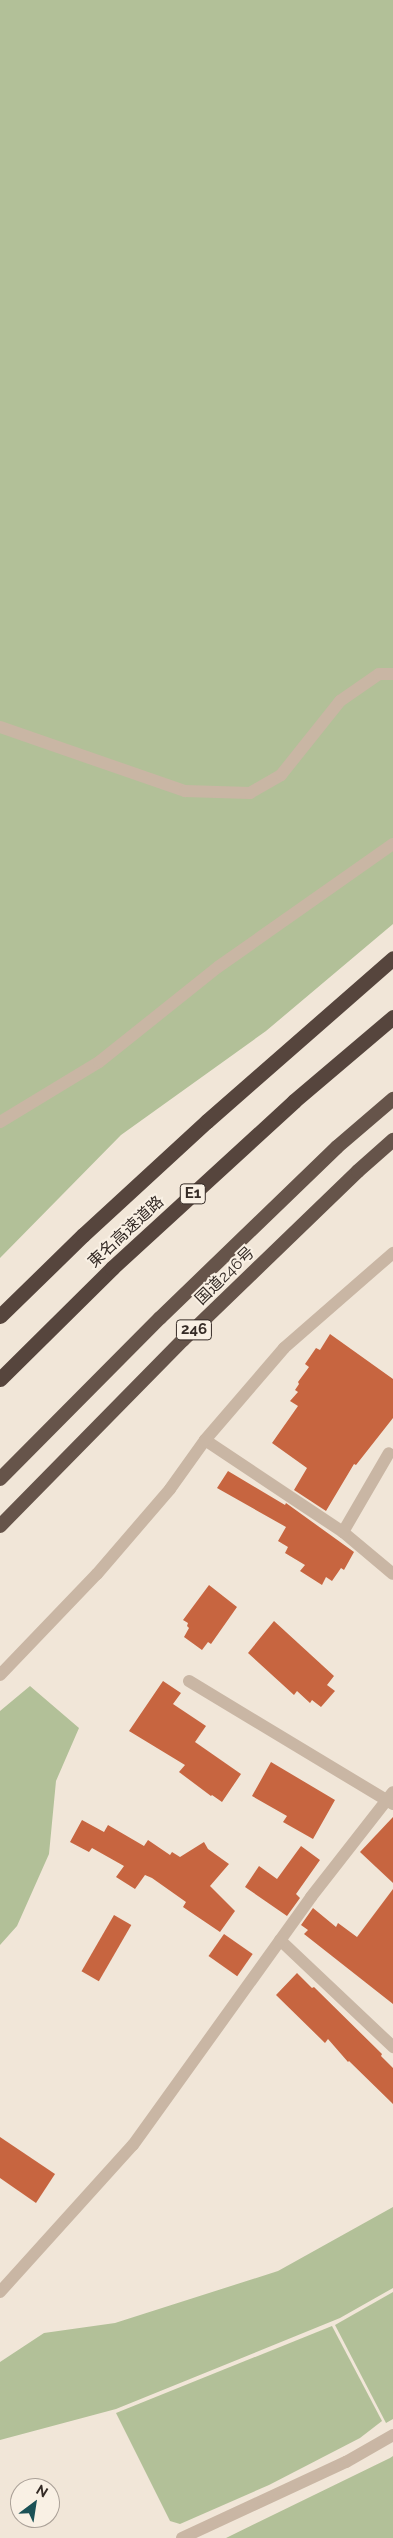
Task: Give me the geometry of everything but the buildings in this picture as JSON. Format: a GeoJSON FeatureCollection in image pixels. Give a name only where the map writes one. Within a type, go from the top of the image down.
{"type":"FeatureCollection","features":[{"type":"Feature","properties":{"kind":"highway","name":"東名高速道路"},"geometry":{"type":"LineString","coordinates":[[0,1316],[83,1235],[207,1121],[393,958]]}},
{"type":"Feature","properties":{"kind":"highway","name":"東名高速道路"},"geometry":{"type":"LineString","coordinates":[[0,1379],[119,1261],[294,1100],[393,1017]]}},
{"type":"Feature","properties":{"kind":"highway","name":"国道246号"},"geometry":{"type":"LineString","coordinates":[[0,1479],[160,1318],[337,1147],[393,1099]]}},
{"type":"Feature","properties":{"kind":"highway","name":"国道246号"},"geometry":{"type":"LineString","coordinates":[[0,1526],[183,1340],[358,1171],[393,1140]]}},
{"type":"Feature","properties":{"kind":"street"},"geometry":{"type":"LineString","coordinates":[[0,727],[185,790],[250,793],[281,775],[340,701],[378,674],[393,674]]}},
{"type":"Feature","properties":{"kind":"street"},"geometry":{"type":"LineString","coordinates":[[0,1122],[99,1062],[218,967],[393,844]]}},
{"type":"Feature","properties":{"kind":"street"},"geometry":{"type":"LineString","coordinates":[[0,1675],[103,1567],[170,1489],[205,1440],[284,1348],[393,1252]]}},
{"type":"Feature","properties":{"kind":"street"},"geometry":{"type":"LineString","coordinates":[[205,1440],[343,1532],[393,1574]]}},
{"type":"Feature","properties":{"kind":"street"},"geometry":{"type":"LineString","coordinates":[[343,1532],[389,1453]]}},
{"type":"Feature","properties":{"kind":"street"},"geometry":{"type":"LineString","coordinates":[[0,2292],[133,2145],[280,1940],[391,1798],[189,1681]]}},
{"type":"Feature","properties":{"kind":"street"},"geometry":{"type":"LineString","coordinates":[[280,1940],[393,2047]]}},
{"type":"Feature","properties":{"kind":"street"},"geometry":{"type":"LineString","coordinates":[[182,2538],[346,2462],[393,2434]]}},
{"type":"Feature","properties":{"kind":"green space"},"geometry":{"type":"Polygon","coordinates":[[[0,0],[393,0],[393,924],[266,1031],[121,1135],[0,1258],[0,0]]]}},
{"type":"Feature","properties":{"kind":"green space"},"geometry":{"type":"Polygon","coordinates":[[[30,1686],[79,1728],[56,1781],[49,1854],[17,1926],[0,1945],[0,1711],[30,1686]]]}},
{"type":"Feature","properties":{"kind":"green space"},"geometry":{"type":"Polygon","coordinates":[[[393,2207],[393,2288],[340,2318],[116,2409],[0,2440],[0,2362],[44,2333],[115,2323],[278,2271],[393,2207]]]}},
{"type":"Feature","properties":{"kind":"green space"},"geometry":{"type":"Polygon","coordinates":[[[393,2292],[393,2419],[386,2423],[335,2325],[393,2292]]]}},
{"type":"Feature","properties":{"kind":"green space"},"geometry":{"type":"Polygon","coordinates":[[[332,2326],[382,2421],[360,2438],[269,2485],[180,2524],[170,2521],[116,2413],[332,2326]]]}},
{"type":"Feature","properties":{"kind":"green space"},"geometry":{"type":"Polygon","coordinates":[[[393,2456],[393,2538],[226,2538],[390,2458],[393,2456]]]}}]}
